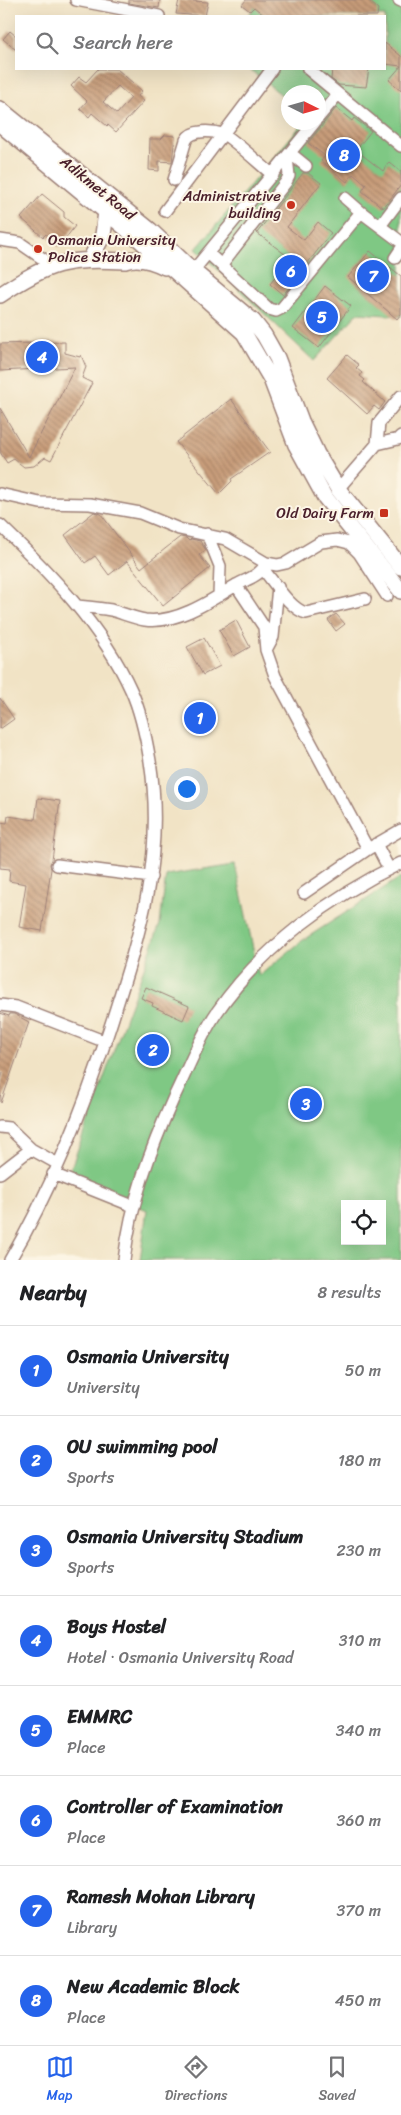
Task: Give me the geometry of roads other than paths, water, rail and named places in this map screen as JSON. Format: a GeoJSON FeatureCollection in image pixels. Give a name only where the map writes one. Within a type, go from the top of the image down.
{"type":"FeatureCollection","features":[{"type":"Feature","properties":{"kind":"main road","name":"Adikmet Road"},"geometry":{"type":"LineString","coordinates":[[0,109],[150,230],[188,274]]}},
{"type":"Feature","properties":{"kind":"main road","name":"Adikmet Road"},"geometry":{"type":"LineString","coordinates":[[0,124],[106,212],[188,274]]}},
{"type":"Feature","properties":{"kind":"main road"},"geometry":{"type":"LineString","coordinates":[[90,260],[104,235],[106,212]]}},
{"type":"Feature","properties":{"kind":"main road"},"geometry":{"type":"LineString","coordinates":[[0,295],[28,276],[52,265],[72,261],[125,261],[130,266],[160,275],[188,274],[246,316],[264,335],[277,358],[301,421],[338,489],[401,567]]}},
{"type":"Feature","properties":{"kind":"main road"},"geometry":{"type":"LineString","coordinates":[[188,274],[244,333],[252,344],[272,380],[296,445],[324,496],[394,594]]}},
{"type":"Feature","properties":{"kind":"street"},"geometry":{"type":"LineString","coordinates":[[76,0],[154,15]]}},
{"type":"Feature","properties":{"kind":"street"},"geometry":{"type":"LineString","coordinates":[[165,211],[271,70]]}},
{"type":"Feature","properties":{"kind":"street"},"geometry":{"type":"LineString","coordinates":[[309,70],[401,146]]}},
{"type":"Feature","properties":{"kind":"street"},"geometry":{"type":"LineString","coordinates":[[326,108],[338,94]]}},
{"type":"Feature","properties":{"kind":"street"},"geometry":{"type":"LineString","coordinates":[[188,274],[208,253],[309,130]]}},
{"type":"Feature","properties":{"kind":"street"},"geometry":{"type":"LineString","coordinates":[[174,180],[188,136],[197,132],[224,134],[272,175]]}},
{"type":"Feature","properties":{"kind":"street"},"geometry":{"type":"LineString","coordinates":[[289,155],[306,166]]}},
{"type":"Feature","properties":{"kind":"street"},"geometry":{"type":"LineString","coordinates":[[221,265],[281,189],[289,176],[289,155]]}},
{"type":"Feature","properties":{"kind":"street"},"geometry":{"type":"LineString","coordinates":[[260,190],[274,192],[281,189]]}},
{"type":"Feature","properties":{"kind":"street"},"geometry":{"type":"LineString","coordinates":[[345,198],[401,242]]}},
{"type":"Feature","properties":{"kind":"street"},"geometry":{"type":"LineString","coordinates":[[380,226],[401,198]]}},
{"type":"Feature","properties":{"kind":"street"},"geometry":{"type":"LineString","coordinates":[[208,253],[269,309],[279,310],[361,212]]}},
{"type":"Feature","properties":{"kind":"street"},"geometry":{"type":"LineString","coordinates":[[0,240],[20,243],[52,265]]}},
{"type":"Feature","properties":{"kind":"street"},"geometry":{"type":"LineString","coordinates":[[377,444],[378,423],[401,396]]}},
{"type":"Feature","properties":{"kind":"street"},"geometry":{"type":"LineString","coordinates":[[338,489],[377,444],[398,439],[401,436]]}},
{"type":"Feature","properties":{"kind":"street"},"geometry":{"type":"LineString","coordinates":[[0,494],[40,503],[90,504],[140,513],[180,529],[208,534],[232,542],[265,566],[278,587],[294,606],[306,612],[365,599]]}},
{"type":"Feature","properties":{"kind":"street"},"geometry":{"type":"LineString","coordinates":[[0,525],[29,552],[77,606],[102,637],[116,661],[132,692],[147,740],[155,807],[155,848],[148,897],[136,949],[92,1084],[31,1224],[10,1260]]}},
{"type":"Feature","properties":{"kind":"street"},"geometry":{"type":"LineString","coordinates":[[208,534],[220,566],[219,596]]}},
{"type":"Feature","properties":{"kind":"street"},"geometry":{"type":"LineString","coordinates":[[77,606],[110,610],[145,620],[159,620],[188,612],[256,576],[265,566],[286,563],[321,542],[337,540],[349,543],[394,594]]}},
{"type":"Feature","properties":{"kind":"street"},"geometry":{"type":"LineString","coordinates":[[236,585],[264,627],[266,650],[275,676],[372,847],[389,869]]}},
{"type":"Feature","properties":{"kind":"street"},"geometry":{"type":"LineString","coordinates":[[266,650],[273,637],[278,587]]}},
{"type":"Feature","properties":{"kind":"street"},"geometry":{"type":"LineString","coordinates":[[304,893],[372,847],[401,830]]}},
{"type":"Feature","properties":{"kind":"street"},"geometry":{"type":"LineString","coordinates":[[124,1260],[132,1206],[142,1175],[165,1118],[200,1043],[216,1014],[241,980],[261,958],[302,924],[337,899],[401,863]]}},
{"type":"Feature","properties":{"kind":"street"},"geometry":{"type":"LineString","coordinates":[[57,865],[151,877]]}},
{"type":"Feature","properties":{"kind":"street"},"geometry":{"type":"LineString","coordinates":[[0,1005],[16,1007],[106,1042]]}},
{"type":"Feature","properties":{"kind":"street"},"geometry":{"type":"LineString","coordinates":[[0,1127],[9,1128],[56,1169],[132,1206]]}},
{"type":"Feature","properties":{"kind":"street"},"geometry":{"type":"LineString","coordinates":[[0,1172],[31,1149]]}},
{"type":"Feature","properties":{"kind":"place","name":"New Academic Block"},"geometry":{"type":"Point","coordinates":[344,155]}},
{"type":"Feature","properties":{"kind":"place","name":"Administrative building"},"geometry":{"type":"Point","coordinates":[291,205]}},
{"type":"Feature","properties":{"kind":"place","name":"Osmania University Police Station"},"geometry":{"type":"Point","coordinates":[38,249]}},
{"type":"Feature","properties":{"kind":"place","name":"Controller of Examination"},"geometry":{"type":"Point","coordinates":[291,271]}},
{"type":"Feature","properties":{"kind":"place","name":"Ramesh Mohan Library"},"geometry":{"type":"Point","coordinates":[373,276]}},
{"type":"Feature","properties":{"kind":"place","name":"EMMRC"},"geometry":{"type":"Point","coordinates":[322,317]}},
{"type":"Feature","properties":{"kind":"place","name":"Boys Hostel"},"geometry":{"type":"Point","coordinates":[42,357]}},
{"type":"Feature","properties":{"kind":"place","name":"Old Dairy Farm"},"geometry":{"type":"Point","coordinates":[384,513]}},
{"type":"Feature","properties":{"kind":"place","name":"Osmania University"},"geometry":{"type":"Point","coordinates":[200,718]}},
{"type":"Feature","properties":{"kind":"place","name":"OU swimming pool"},"geometry":{"type":"Point","coordinates":[153,1050]}},
{"type":"Feature","properties":{"kind":"place","name":"Osmania University Stadium"},"geometry":{"type":"Point","coordinates":[306,1104]}}]}
